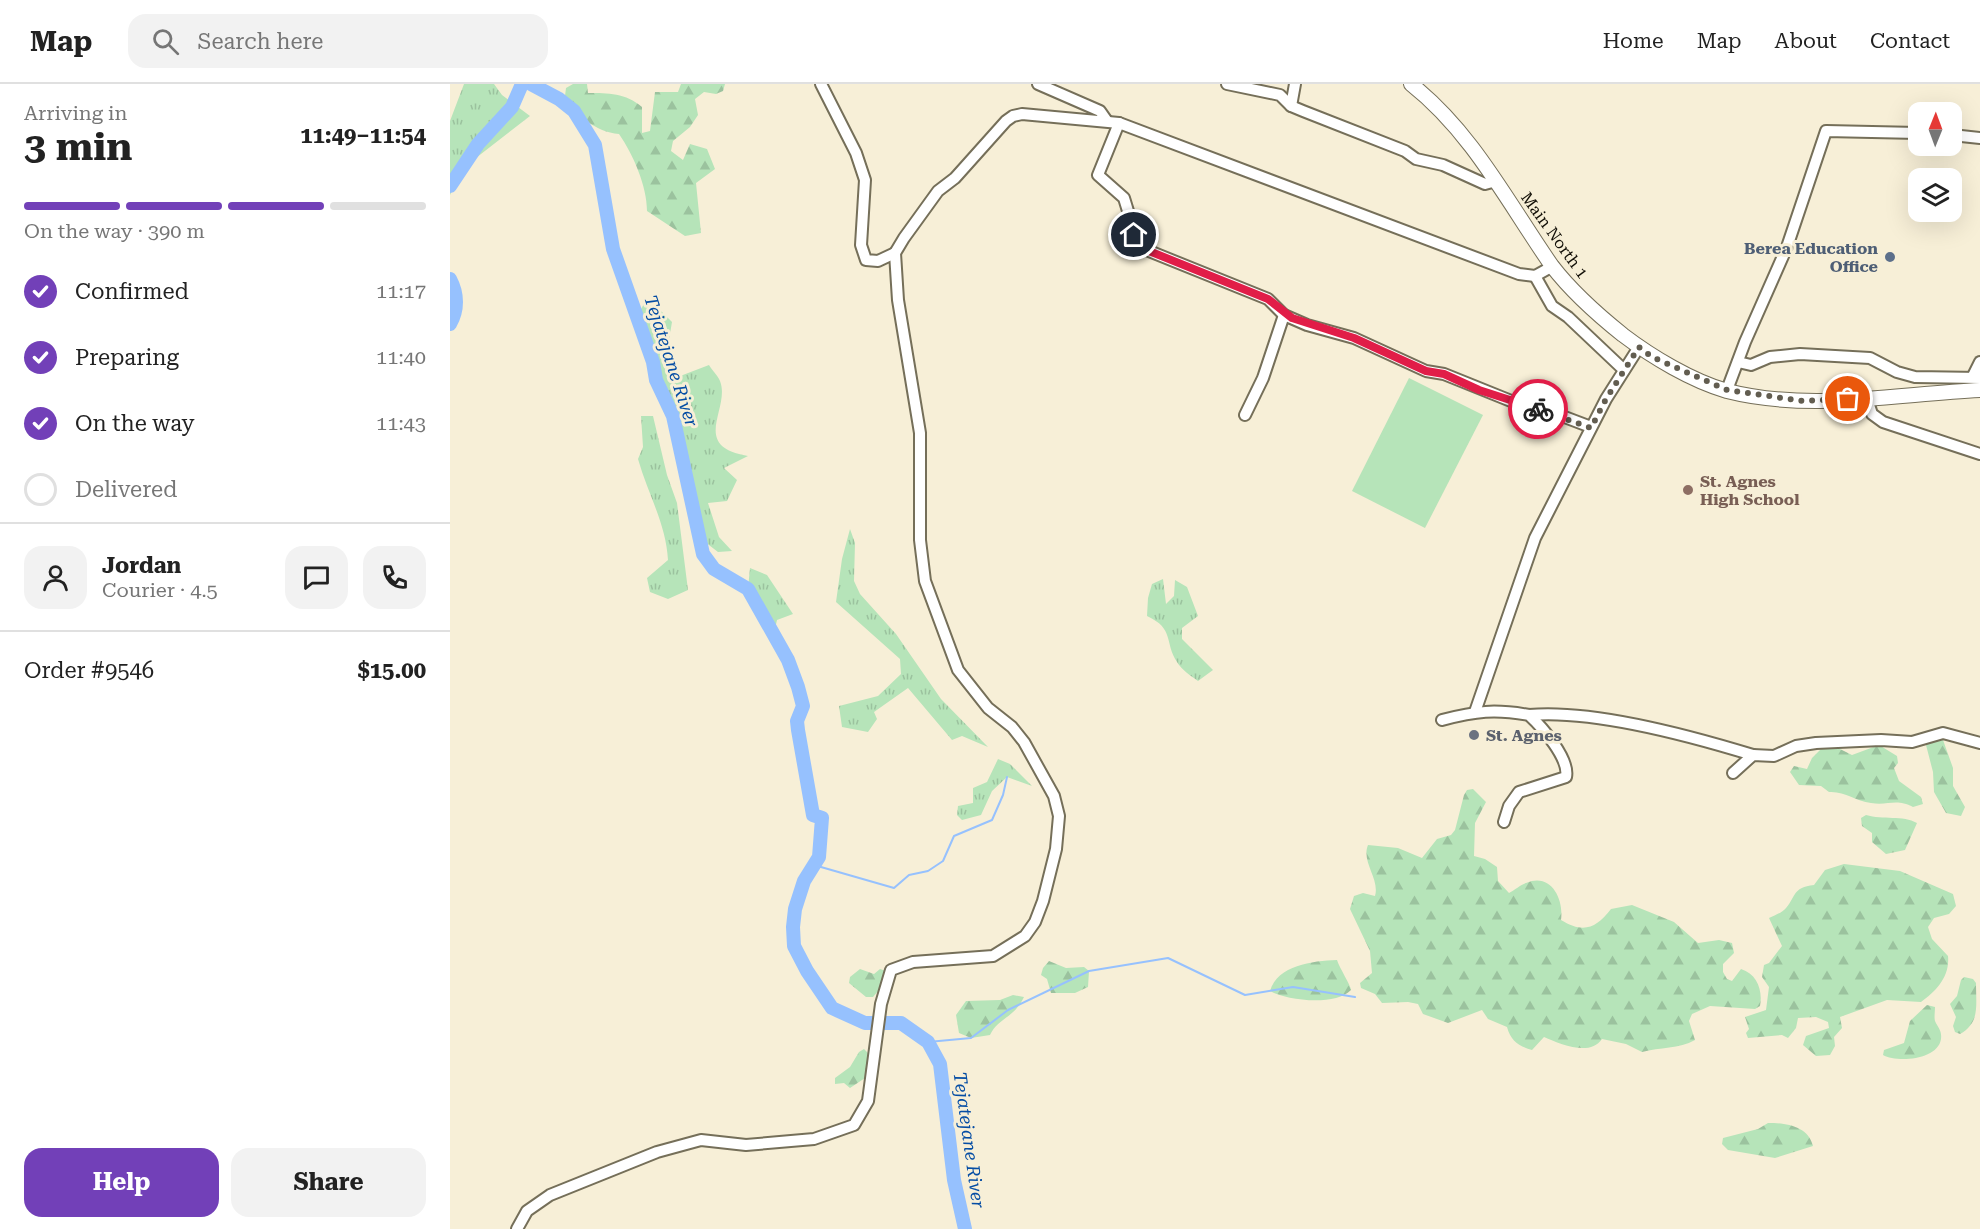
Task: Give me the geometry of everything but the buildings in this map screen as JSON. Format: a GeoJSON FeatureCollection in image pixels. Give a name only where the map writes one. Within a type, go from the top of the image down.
{"type":"FeatureCollection","features":[{"type":"Feature","properties":{"kind":"main road","name":"Main North 1"},"geometry":{"type":"LineString","coordinates":[[1411,84],[1431,99],[1460,131],[1553,266],[1602,319],[1652,357],[1727,390],[1803,401],[1867,399],[1980,390]]}},
{"type":"Feature","properties":{"kind":"street"},"geometry":{"type":"LineString","coordinates":[[821,84],[856,153],[865,180],[861,245],[866,260],[878,261],[895,253],[938,191],[955,178],[994,133],[1013,116],[1119,123],[1519,274],[1535,276],[1553,266]]}},
{"type":"Feature","properties":{"kind":"street"},"geometry":{"type":"LineString","coordinates":[[1038,84],[1100,111],[1107,121]]}},
{"type":"Feature","properties":{"kind":"street"},"geometry":{"type":"LineString","coordinates":[[1227,84],[1280,95],[1291,106],[1405,151],[1416,159],[1443,165],[1485,184],[1496,181]]}},
{"type":"Feature","properties":{"kind":"street"},"geometry":{"type":"LineString","coordinates":[[1291,106],[1295,84]]}},
{"type":"Feature","properties":{"kind":"street"},"geometry":{"type":"LineString","coordinates":[[1119,123],[1098,175],[1124,198],[1139,247],[1268,299],[1284,315],[1354,338],[1426,371],[1444,374],[1498,397],[1526,407],[1554,413],[1591,428]]}},
{"type":"Feature","properties":{"kind":"street"},"geometry":{"type":"LineString","coordinates":[[1727,390],[1787,247],[1826,131],[1908,133]]}},
{"type":"Feature","properties":{"kind":"street"},"geometry":{"type":"LineString","coordinates":[[1962,136],[1980,138]]}},
{"type":"Feature","properties":{"kind":"street"},"geometry":{"type":"LineString","coordinates":[[517,1229],[527,1211],[550,1195],[657,1152],[701,1140],[746,1145],[814,1139],[854,1125],[868,1101],[881,1004],[891,970],[898,966],[993,956],[1025,936],[1035,922],[1056,849],[1059,816],[1054,796],[1024,742],[1012,727],[988,708],[958,670],[925,581],[920,540],[920,433],[898,300],[895,253]]}},
{"type":"Feature","properties":{"kind":"street"},"geometry":{"type":"LineString","coordinates":[[1535,276],[1552,306],[1568,317],[1624,370]]}},
{"type":"Feature","properties":{"kind":"street"},"geometry":{"type":"LineString","coordinates":[[1245,415],[1263,378],[1284,315]]}},
{"type":"Feature","properties":{"kind":"street"},"geometry":{"type":"LineString","coordinates":[[1475,712],[1535,538],[1591,428],[1639,347]]}},
{"type":"Feature","properties":{"kind":"street"},"geometry":{"type":"LineString","coordinates":[[1737,362],[1751,364],[1770,357],[1800,354],[1870,358],[1897,372],[1915,377],[1976,377],[1980,362]]}},
{"type":"Feature","properties":{"kind":"street"},"geometry":{"type":"LineString","coordinates":[[1867,399],[1872,414],[1883,422],[1980,454]]}},
{"type":"Feature","properties":{"kind":"street"},"geometry":{"type":"LineString","coordinates":[[1442,720],[1475,712],[1502,710],[1530,715],[1544,713],[1612,722],[1700,738],[1753,755],[1774,756],[1796,746],[1816,743],[1881,740],[1912,742],[1943,733],[1980,743]]}},
{"type":"Feature","properties":{"kind":"street"},"geometry":{"type":"LineString","coordinates":[[1504,822],[1509,806],[1518,792],[1562,779],[1567,773],[1555,746],[1530,715]]}},
{"type":"Feature","properties":{"kind":"street"},"geometry":{"type":"LineString","coordinates":[[1733,773],[1753,755]]}},
{"type":"Feature","properties":{"kind":"green space"},"geometry":{"type":"Polygon","coordinates":[[[464,84],[494,84],[502,95],[530,116],[463,168],[450,195],[450,121],[464,84]]]}},
{"type":"Feature","properties":{"kind":"green space"},"geometry":{"type":"Polygon","coordinates":[[[573,84],[587,84],[588,93],[616,95],[636,102],[642,107],[642,133],[650,131],[655,92],[678,92],[681,84],[725,84],[723,91],[716,94],[704,92],[695,99],[698,115],[690,127],[673,141],[671,151],[683,160],[690,144],[707,149],[715,169],[696,183],[701,233],[685,236],[647,211],[642,181],[624,142],[619,134],[602,130],[588,122],[576,110],[565,96],[566,88],[573,84]]]}},
{"type":"Feature","properties":{"kind":"green space"},"geometry":{"type":"Polygon","coordinates":[[[645,302],[656,306],[672,322],[665,363],[675,378],[709,365],[718,377],[722,392],[716,435],[720,444],[730,451],[748,456],[724,468],[737,480],[727,501],[708,503],[719,537],[732,551],[718,552],[705,542],[674,422],[677,409],[663,396],[636,318],[645,302]]]}},
{"type":"Feature","properties":{"kind":"green space"},"geometry":{"type":"Polygon","coordinates":[[[1409,378],[1483,415],[1425,528],[1352,491],[1409,378]]]}},
{"type":"Feature","properties":{"kind":"green space"},"geometry":{"type":"Polygon","coordinates":[[[641,416],[653,416],[667,475],[677,503],[688,590],[668,599],[650,592],[647,578],[668,560],[664,534],[638,459],[643,447],[641,416]]]}},
{"type":"Feature","properties":{"kind":"green space"},"geometry":{"type":"Polygon","coordinates":[[[850,529],[855,543],[854,581],[860,594],[896,634],[941,699],[988,747],[962,736],[952,740],[908,688],[874,712],[877,719],[868,732],[842,727],[839,706],[878,696],[901,674],[900,659],[836,602],[842,559],[850,529]]]}},
{"type":"Feature","properties":{"kind":"green space"},"geometry":{"type":"Polygon","coordinates":[[[750,568],[767,575],[793,614],[777,620],[774,633],[748,589],[750,568]]]}},
{"type":"Feature","properties":{"kind":"green space"},"geometry":{"type":"Polygon","coordinates":[[[1163,579],[1166,604],[1174,596],[1175,580],[1187,587],[1198,616],[1182,628],[1182,639],[1213,670],[1198,681],[1177,662],[1162,626],[1147,616],[1152,584],[1163,579]]]}},
{"type":"Feature","properties":{"kind":"green space"},"geometry":{"type":"Polygon","coordinates":[[[1930,739],[1943,740],[1953,768],[1953,786],[1965,807],[1961,816],[1946,813],[1934,792],[1933,772],[1926,745],[1930,739]]]}},
{"type":"Feature","properties":{"kind":"green space"},"geometry":{"type":"Polygon","coordinates":[[[1879,745],[1897,756],[1898,763],[1894,768],[1899,781],[1921,797],[1923,804],[1913,807],[1902,803],[1865,802],[1840,793],[1829,792],[1821,786],[1799,785],[1790,772],[1794,766],[1807,769],[1812,758],[1822,748],[1838,748],[1852,755],[1879,745]]]}},
{"type":"Feature","properties":{"kind":"green space"},"geometry":{"type":"Polygon","coordinates":[[[998,759],[1010,764],[1032,786],[1007,777],[992,791],[981,815],[962,820],[957,815],[958,806],[973,803],[973,788],[987,782],[998,759]]]}},
{"type":"Feature","properties":{"kind":"green space"},"geometry":{"type":"Polygon","coordinates":[[[1473,789],[1486,802],[1475,823],[1474,856],[1485,859],[1497,867],[1498,881],[1509,893],[1526,883],[1542,881],[1549,884],[1558,896],[1561,920],[1576,927],[1595,925],[1611,909],[1632,905],[1674,922],[1698,943],[1719,940],[1732,943],[1734,953],[1723,964],[1723,972],[1727,979],[1732,981],[1741,969],[1747,971],[1758,983],[1761,994],[1760,1006],[1755,1009],[1710,1006],[1692,1014],[1689,1021],[1695,1040],[1676,1046],[1642,1052],[1626,1044],[1602,1039],[1597,1044],[1583,1048],[1544,1037],[1532,1050],[1516,1042],[1507,1027],[1488,1019],[1482,1010],[1448,1023],[1423,1014],[1418,1004],[1382,1003],[1375,994],[1361,988],[1360,983],[1372,973],[1370,951],[1350,909],[1354,896],[1363,893],[1375,896],[1375,883],[1366,851],[1368,845],[1398,848],[1422,858],[1437,839],[1451,835],[1455,830],[1464,795],[1467,790],[1473,789]]]}},
{"type":"Feature","properties":{"kind":"green space"},"geometry":{"type":"Polygon","coordinates":[[[1866,815],[1906,819],[1917,823],[1905,850],[1886,854],[1872,842],[1872,833],[1862,826],[1861,818],[1866,815]]]}},
{"type":"Feature","properties":{"kind":"green space"},"geometry":{"type":"Polygon","coordinates":[[[1844,864],[1900,871],[1953,894],[1956,906],[1949,914],[1934,918],[1928,927],[1932,939],[1948,956],[1947,970],[1941,983],[1921,1002],[1887,1000],[1840,1017],[1842,1028],[1834,1037],[1835,1046],[1830,1055],[1816,1056],[1803,1045],[1806,1036],[1829,1028],[1828,1022],[1816,1017],[1798,1018],[1796,1028],[1788,1038],[1782,1035],[1748,1038],[1746,1033],[1749,1029],[1745,1017],[1766,1010],[1769,987],[1762,977],[1764,965],[1769,963],[1782,946],[1769,918],[1784,910],[1798,890],[1814,885],[1825,870],[1844,864]]]}},
{"type":"Feature","properties":{"kind":"green space"},"geometry":{"type":"Polygon","coordinates":[[[1337,960],[1351,990],[1344,995],[1324,1000],[1312,1000],[1288,997],[1270,991],[1280,975],[1288,970],[1307,963],[1337,960]]]}},
{"type":"Feature","properties":{"kind":"green space"},"geometry":{"type":"Polygon","coordinates":[[[1049,961],[1066,968],[1084,967],[1089,971],[1088,987],[1075,993],[1051,993],[1047,979],[1041,975],[1049,961]]]}},
{"type":"Feature","properties":{"kind":"green space"},"geometry":{"type":"Polygon","coordinates":[[[860,969],[874,974],[880,969],[886,971],[879,990],[873,997],[866,997],[849,983],[850,977],[860,969]]]}},
{"type":"Feature","properties":{"kind":"green space"},"geometry":{"type":"Polygon","coordinates":[[[1964,977],[1973,979],[1976,983],[1976,1013],[1971,1025],[1960,1034],[1955,1032],[1953,1026],[1956,1017],[1950,1004],[1957,996],[1964,977]]]}},
{"type":"Feature","properties":{"kind":"green space"},"geometry":{"type":"Polygon","coordinates":[[[1013,995],[1024,997],[1016,1009],[993,1029],[990,1035],[971,1038],[959,1033],[956,1015],[966,1001],[1000,1000],[1013,995]]]}},
{"type":"Feature","properties":{"kind":"green space"},"geometry":{"type":"Polygon","coordinates":[[[1927,1005],[1935,1007],[1935,1020],[1941,1036],[1938,1046],[1933,1051],[1916,1058],[1898,1059],[1883,1055],[1884,1050],[1904,1043],[1910,1021],[1927,1005]]]}},
{"type":"Feature","properties":{"kind":"green space"},"geometry":{"type":"Polygon","coordinates":[[[864,1049],[870,1055],[865,1078],[850,1088],[844,1083],[835,1084],[835,1078],[850,1067],[859,1052],[864,1049]]]}},
{"type":"Feature","properties":{"kind":"green space"},"geometry":{"type":"Polygon","coordinates":[[[1768,1123],[1789,1125],[1801,1130],[1813,1146],[1775,1158],[1728,1150],[1722,1144],[1723,1138],[1758,1129],[1768,1123]]]}},
{"type":"Feature","properties":{"kind":"waterway"},"geometry":{"type":"LineString","coordinates":[[450,186],[478,144],[512,107],[522,84]]}},
{"type":"Feature","properties":{"kind":"waterway","name":"Tejatejane River"},"geometry":{"type":"LineString","coordinates":[[531,84],[559,99],[574,111],[595,145],[613,249],[653,362],[656,380],[673,416],[703,554],[714,569],[748,589],[788,660],[798,687],[803,706],[797,721],[798,730],[813,815],[822,818],[819,857],[804,881],[795,909],[794,946],[807,971],[832,1008],[865,1023],[901,1023],[928,1042],[940,1064],[954,1180],[965,1229]]}},
{"type":"Feature","properties":{"kind":"waterway"},"geometry":{"type":"LineString","coordinates":[[450,279],[456,302],[450,324]]}},
{"type":"Feature","properties":{"kind":"waterway"},"geometry":{"type":"LineString","coordinates":[[814,865],[894,888],[909,875],[928,871],[943,861],[954,836],[992,820],[1003,795],[1007,777]]}},
{"type":"Feature","properties":{"kind":"waterway"},"geometry":{"type":"LineString","coordinates":[[928,1042],[971,1038],[1008,1010],[1089,971],[1168,958],[1245,995],[1293,987],[1355,997]]}},
{"type":"Feature","properties":{"kind":"way so far"},"geometry":{"type":"LineString","coordinates":[[1538,409],[1574,419],[1591,428],[1606,399],[1639,347],[1652,357],[1727,390],[1803,401],[1848,399]]}},
{"type":"Feature","properties":{"kind":"place","name":"Berea Education Office"},"geometry":{"type":"Point","coordinates":[1890,257]}},
{"type":"Feature","properties":{"kind":"place","name":"St. Agnes High School"},"geometry":{"type":"Point","coordinates":[1688,490]}},
{"type":"Feature","properties":{"kind":"place","name":"St. Agnes"},"geometry":{"type":"Point","coordinates":[1474,735]}},
{"type":"Feature","properties":{"kind":"route"},"geometry":{"type":"LineString","coordinates":[[1134,235],[1139,247],[1254,292],[1268,299],[1284,315],[1307,325],[1354,338],[1426,371],[1444,374],[1479,390],[1538,409]]}}]}
